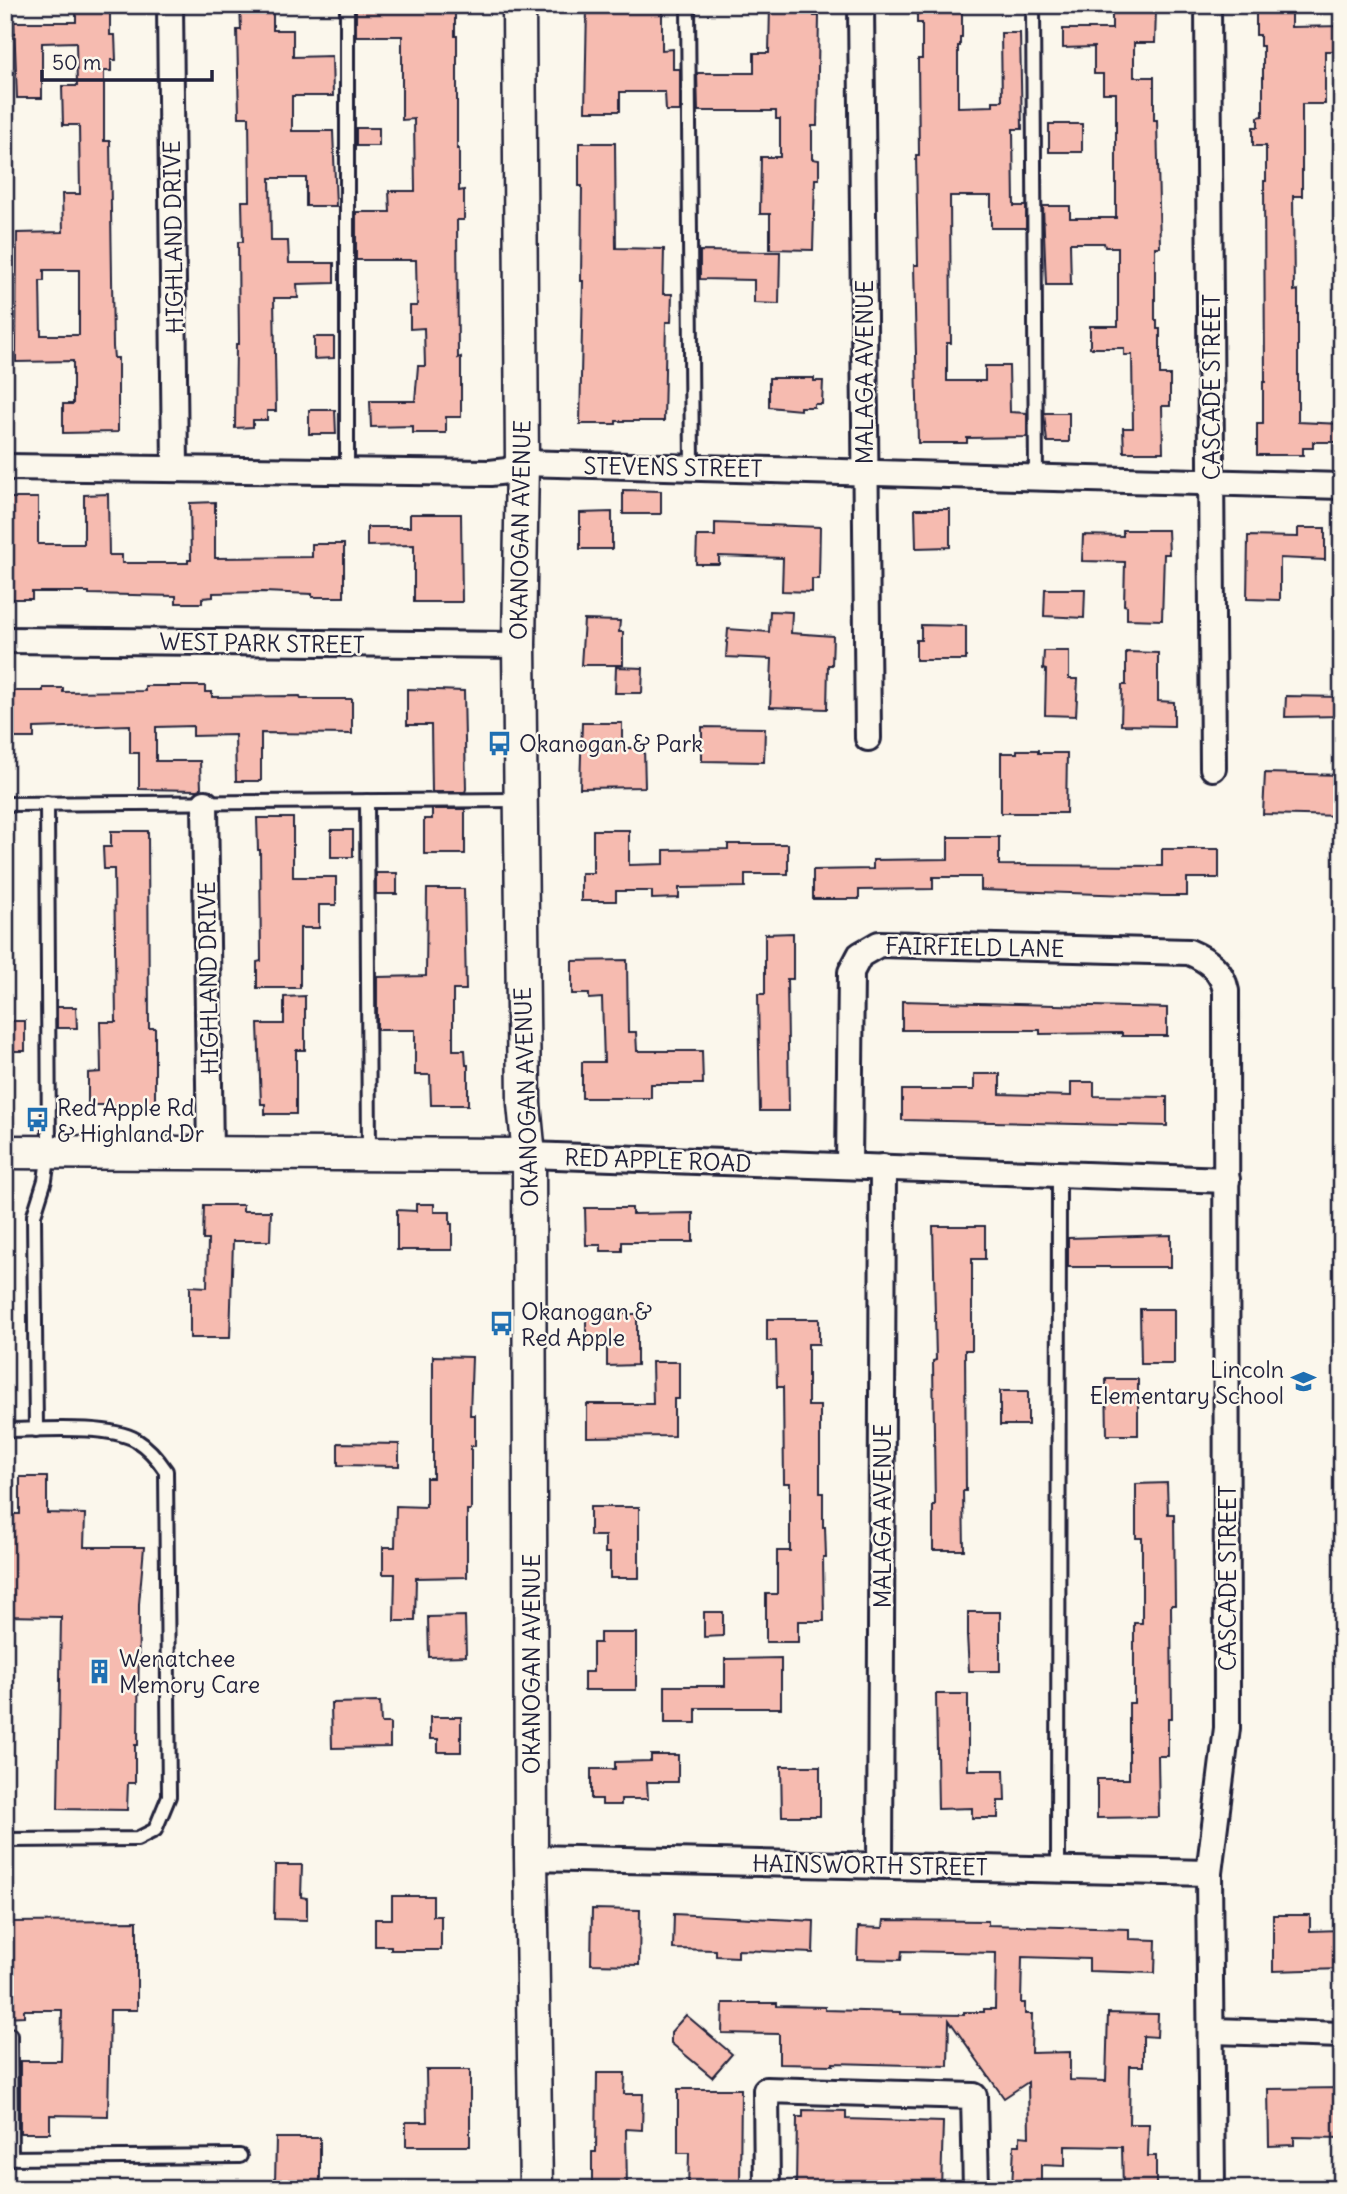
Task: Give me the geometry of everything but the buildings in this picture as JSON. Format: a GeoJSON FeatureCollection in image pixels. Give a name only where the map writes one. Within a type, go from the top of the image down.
{"type":"FeatureCollection","features":[{"type":"Feature","properties":{"kind":"street","name":"HIGHLAND DRIVE"},"geometry":{"type":"LineString","coordinates":[[170,5],[175,468]]}},
{"type":"Feature","properties":{"kind":"street","name":"OKANOGAN AVENUE"},"geometry":{"type":"LineString","coordinates":[[519,5],[522,463],[520,800],[524,1104],[529,1155],[531,1858],[536,2189]]}},
{"type":"Feature","properties":{"kind":"street","name":"MALAGA AVENUE"},"geometry":{"type":"LineString","coordinates":[[861,5],[869,738]]}},
{"type":"Feature","properties":{"kind":"street","name":"CASCADE STREET"},"geometry":{"type":"LineString","coordinates":[[1208,5],[1213,768]]}},
{"type":"Feature","properties":{"kind":"street","name":"STEVENS STREET"},"geometry":{"type":"LineString","coordinates":[[5,467],[490,473],[507,471],[522,463],[1342,486]]}},
{"type":"Feature","properties":{"kind":"street","name":"WEST PARK STREET"},"geometry":{"type":"LineString","coordinates":[[5,640],[519,645]]}},
{"type":"Feature","properties":{"kind":"street","name":"HIGHLAND DRIVE"},"geometry":{"type":"LineString","coordinates":[[205,803],[210,1153]]}},
{"type":"Feature","properties":{"kind":"street","name":"FAIRFIELD LANE"},"geometry":{"type":"LineString","coordinates":[[849,1166],[852,972],[860,956],[879,944],[1189,952],[1206,959],[1217,970]]}},
{"type":"Feature","properties":{"kind":"street","name":"CASCADE STREET"},"geometry":{"type":"LineString","coordinates":[[1212,2189],[1209,1873],[1227,1728],[1226,991],[1224,979],[1217,970]]}},
{"type":"Feature","properties":{"kind":"street","name":"RED APPLE ROAD"},"geometry":{"type":"LineString","coordinates":[[5,1152],[529,1155],[1227,1180]]}},
{"type":"Feature","properties":{"kind":"street","name":"MALAGA AVENUE"},"geometry":{"type":"LineString","coordinates":[[880,1865],[883,1167]]}},
{"type":"Feature","properties":{"kind":"street","name":"HAINSWORTH STREET"},"geometry":{"type":"LineString","coordinates":[[531,1858],[1209,1873]]}},
{"type":"Feature","properties":{"kind":"street"},"geometry":{"type":"LineString","coordinates":[[1212,2031],[1342,2035]]}},
{"type":"Feature","properties":{"kind":"street"},"geometry":{"type":"LineString","coordinates":[[767,2189],[766,2090],[974,2095],[975,2189]]}},
{"type":"Feature","properties":{"kind":"lane"},"geometry":{"type":"LineString","coordinates":[[347,5],[347,471]]}},
{"type":"Feature","properties":{"kind":"lane"},"geometry":{"type":"LineString","coordinates":[[688,5],[692,467]]}},
{"type":"Feature","properties":{"kind":"lane"},"geometry":{"type":"LineString","coordinates":[[1033,5],[1035,477]]}},
{"type":"Feature","properties":{"kind":"lane"},"geometry":{"type":"LineString","coordinates":[[5,804],[520,800]]}},
{"type":"Feature","properties":{"kind":"lane"},"geometry":{"type":"LineString","coordinates":[[367,802],[369,1154]]}},
{"type":"Feature","properties":{"kind":"lane"},"geometry":{"type":"LineString","coordinates":[[36,1430],[33,1215],[45,1180],[50,1152],[47,803]]}},
{"type":"Feature","properties":{"kind":"lane"},"geometry":{"type":"LineString","coordinates":[[1058,1870],[1059,1174]]}},
{"type":"Feature","properties":{"kind":"lane"},"geometry":{"type":"LineString","coordinates":[[5,1430],[111,1432],[135,1439],[155,1455],[166,1471],[169,1796],[155,1830],[137,1839],[5,1840]]}},
{"type":"Feature","properties":{"kind":"lane"},"geometry":{"type":"LineString","coordinates":[[5,2035],[10,2035],[8,2158],[240,2156]]}},
{"type":"Feature","properties":{"kind":"place","name":"Okanogan & Park"},"geometry":{"type":"Point","coordinates":[499,743]}},
{"type":"Feature","properties":{"kind":"place","name":"Red Apple Rd & Highland Dr"},"geometry":{"type":"Point","coordinates":[37,1120]}},
{"type":"Feature","properties":{"kind":"place","name":"Okanogan & Red Apple"},"geometry":{"type":"Point","coordinates":[501,1324]}},
{"type":"Feature","properties":{"kind":"place","name":"Lincoln Elementary School"},"geometry":{"type":"Point","coordinates":[1304,1382]}},
{"type":"Feature","properties":{"kind":"place","name":"Wenatchee Memory Care"},"geometry":{"type":"Point","coordinates":[99,1671]}}]}
